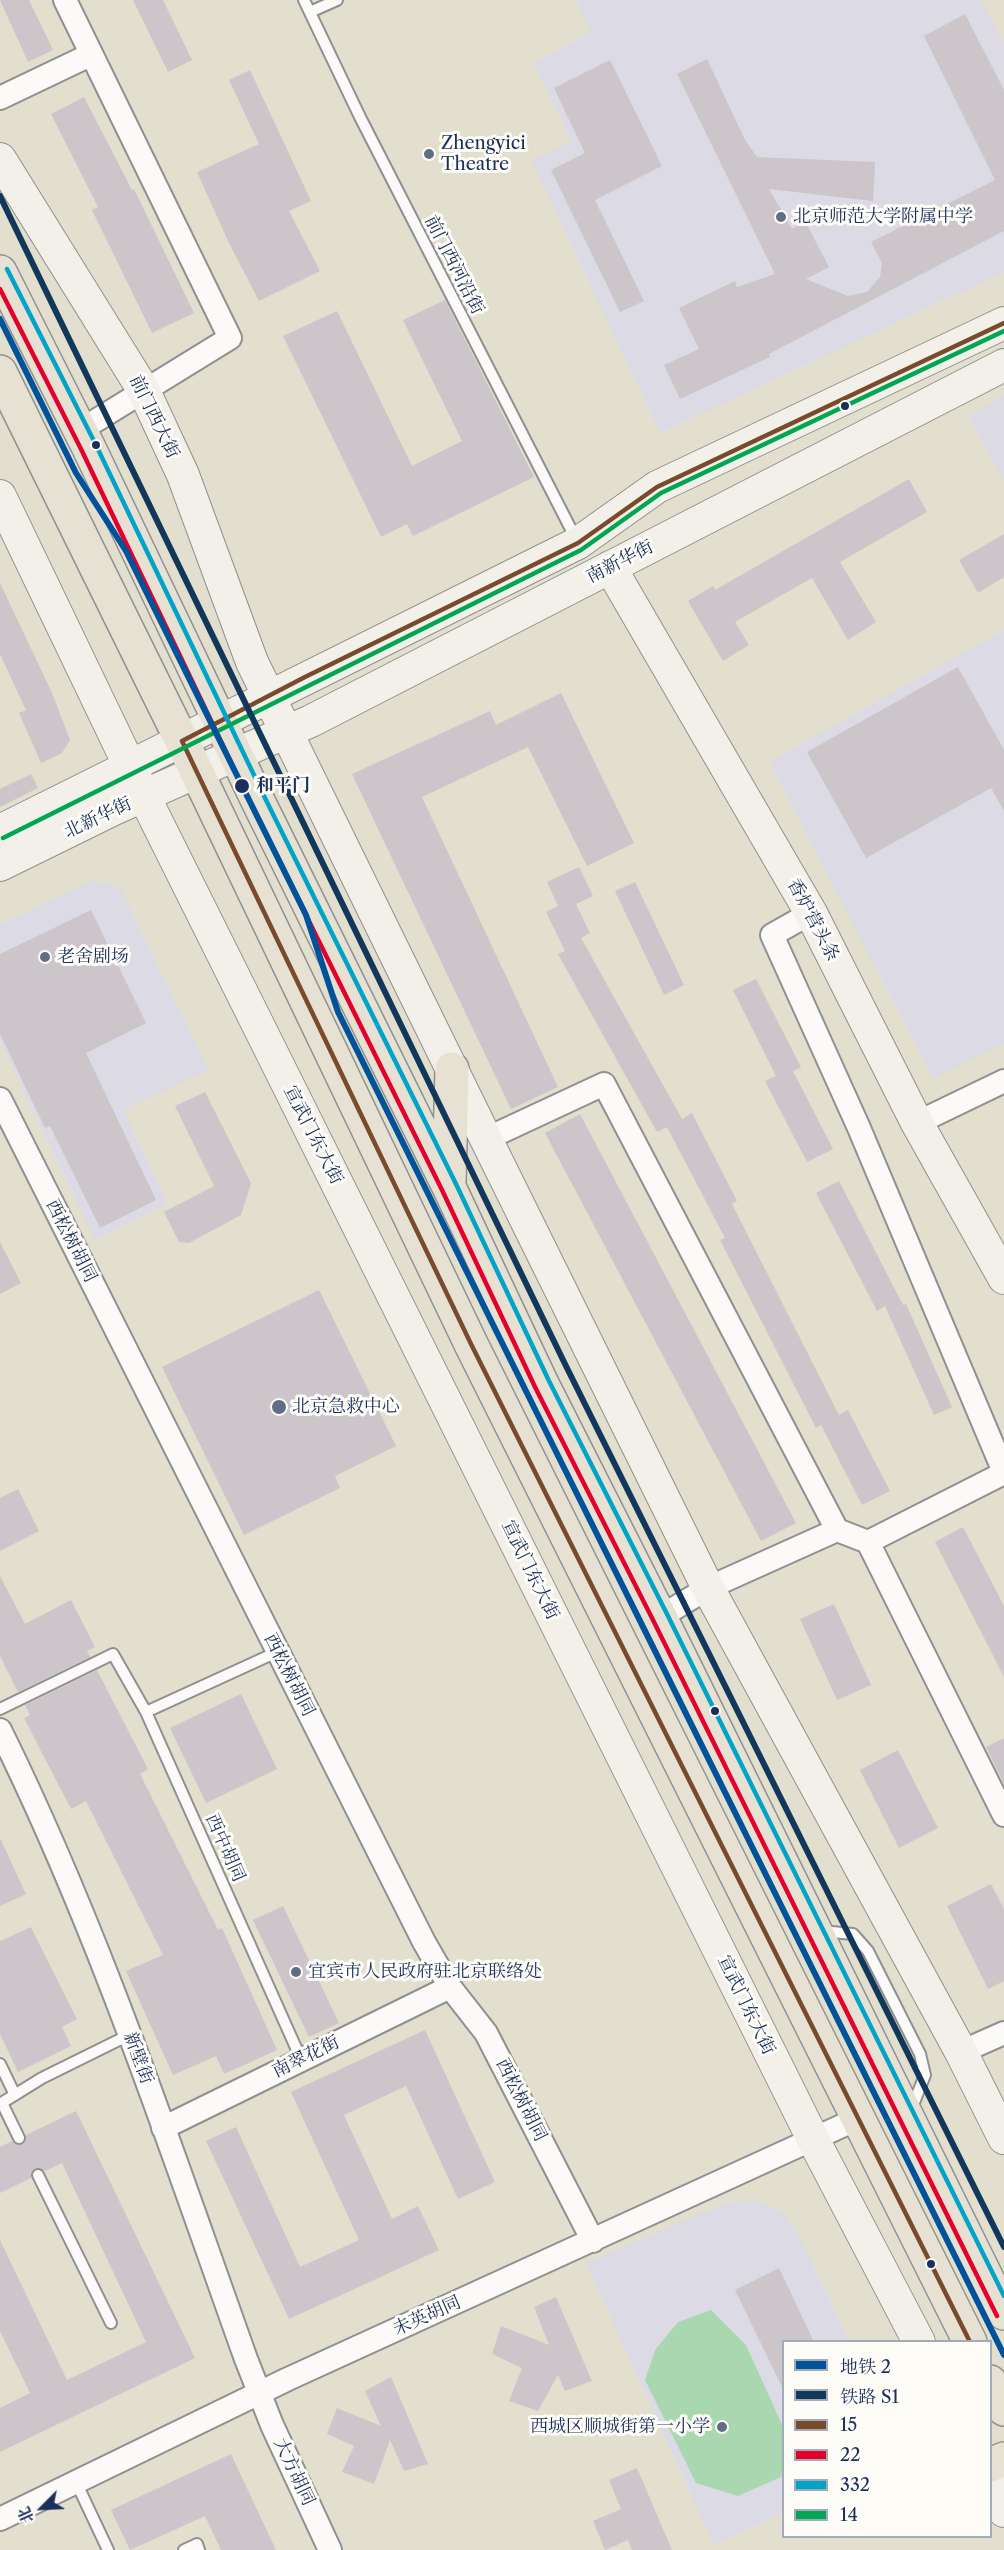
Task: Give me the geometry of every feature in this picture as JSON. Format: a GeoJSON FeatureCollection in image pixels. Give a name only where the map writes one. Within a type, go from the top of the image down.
{"type":"FeatureCollection","features":[{"type":"Feature","properties":{"kind":"main road"},"geometry":{"type":"LineString","coordinates":[[0,272],[235,755],[449,1186],[542,1384],[660,1617],[1004,2313]]}},
{"type":"Feature","properties":{"kind":"main road"},"geometry":{"type":"LineString","coordinates":[[0,372],[182,741],[471,1344],[969,2340]]}},
{"type":"Feature","properties":{"kind":"main road"},"geometry":{"type":"LineString","coordinates":[[449,1186],[452,1069]]}},
{"type":"Feature","properties":{"kind":"main road"},"geometry":{"type":"LineString","coordinates":[[992,2386],[1004,2409]]}},
{"type":"Feature","properties":{"kind":"street"},"geometry":{"type":"LineString","coordinates":[[65,0],[230,338],[79,431]]}},
{"type":"Feature","properties":{"kind":"street"},"geometry":{"type":"LineString","coordinates":[[0,98],[90,54]]}},
{"type":"Feature","properties":{"kind":"street","name":"前门西大街"},"geometry":{"type":"LineString","coordinates":[[0,159],[144,391],[183,475],[252,662],[287,731]]}},
{"type":"Feature","properties":{"kind":"street","name":"南新华街"},"geometry":{"type":"LineString","coordinates":[[220,721],[578,543],[657,487],[1004,322]]}},
{"type":"Feature","properties":{"kind":"street","name":"南新华街"},"geometry":{"type":"LineString","coordinates":[[235,755],[287,731],[1004,365]]}},
{"type":"Feature","properties":{"kind":"street"},"geometry":{"type":"LineString","coordinates":[[0,496],[144,796]]}},
{"type":"Feature","properties":{"kind":"street","name":"香炉营头条"},"geometry":{"type":"LineString","coordinates":[[610,567],[811,913],[917,1123],[1004,1278]]}},
{"type":"Feature","properties":{"kind":"street","name":"北新华街"},"geometry":{"type":"LineString","coordinates":[[0,831],[220,721]]}},
{"type":"Feature","properties":{"kind":"street"},"geometry":{"type":"LineString","coordinates":[[287,731],[708,1588],[961,2052],[1004,2138]]}},
{"type":"Feature","properties":{"kind":"street","name":"北新华街"},"geometry":{"type":"LineString","coordinates":[[0,865],[235,755]]}},
{"type":"Feature","properties":{"kind":"street","name":"宣武门东大街"},"geometry":{"type":"LineString","coordinates":[[144,796],[814,2141],[919,2340]]}},
{"type":"Feature","properties":{"kind":"street"},"geometry":{"type":"LineString","coordinates":[[811,913],[772,935],[859,1128],[1004,1472],[868,1542]]}},
{"type":"Feature","properties":{"kind":"street"},"geometry":{"type":"LineString","coordinates":[[917,1123],[1004,1081]]}},
{"type":"Feature","properties":{"kind":"street"},"geometry":{"type":"LineString","coordinates":[[486,1139],[604,1084],[837,1530],[868,1542],[1004,1815]]}},
{"type":"Feature","properties":{"kind":"street","name":"西松树胡同"},"geometry":{"type":"LineString","coordinates":[[0,1099],[424,1942],[450,1987],[486,2033],[593,2241]]}},
{"type":"Feature","properties":{"kind":"street"},"geometry":{"type":"LineString","coordinates":[[660,1617],[708,1588],[837,1530]]}},
{"type":"Feature","properties":{"kind":"street","name":"新壁街"},"geometry":{"type":"LineString","coordinates":[[0,1730],[66,1870],[129,2035],[259,2393]]}},
{"type":"Feature","properties":{"kind":"street","name":"南翠花街"},"geometry":{"type":"LineString","coordinates":[[163,2128],[450,1987]]}},
{"type":"Feature","properties":{"kind":"street"},"geometry":{"type":"LineString","coordinates":[[961,2052],[1004,2033]]}},
{"type":"Feature","properties":{"kind":"street","name":"未英胡同"},"geometry":{"type":"LineString","coordinates":[[0,2519],[259,2393],[814,2141],[857,2119]]}},
{"type":"Feature","properties":{"kind":"street","name":"大方胡同"},"geometry":{"type":"LineString","coordinates":[[259,2393],[330,2550]]}},
{"type":"Feature","properties":{"kind":"street"},"geometry":{"type":"LineString","coordinates":[[992,2484],[1004,2511]]}},
{"type":"Feature","properties":{"kind":"lane","name":"前门西河沿街"},"geometry":{"type":"LineString","coordinates":[[304,0],[360,117],[578,543]]}},
{"type":"Feature","properties":{"kind":"lane"},"geometry":{"type":"LineString","coordinates":[[310,12],[337,0]]}},
{"type":"Feature","properties":{"kind":"lane"},"geometry":{"type":"LineString","coordinates":[[146,1712],[277,1652]]}},
{"type":"Feature","properties":{"kind":"lane","name":"西中胡同"},"geometry":{"type":"LineString","coordinates":[[0,1709],[113,1654],[146,1712],[302,2059]]}},
{"type":"Feature","properties":{"kind":"lane"},"geometry":{"type":"LineString","coordinates":[[19,2138],[1,2103],[42,2078],[129,2035]]}},
{"type":"Feature","properties":{"kind":"lane"},"geometry":{"type":"LineString","coordinates":[[0,2064],[15,2095]]}},
{"type":"Feature","properties":{"kind":"lane"},"geometry":{"type":"LineString","coordinates":[[38,2175],[111,2323]]}},
{"type":"Feature","properties":{"kind":"lane"},"geometry":{"type":"LineString","coordinates":[[76,2481],[108,2550]]}},
{"type":"Feature","properties":{"kind":"lane"},"geometry":{"type":"LineString","coordinates":[[184,2550],[196,2544],[199,2550]]}},
{"type":"Feature","properties":{"kind":"shaded area","name":"北京师范大学附属中学"},"geometry":{"type":"Polygon","coordinates":[[[576,0],[981,0],[1004,44],[1004,272],[660,433],[532,161],[571,142],[534,63],[591,32],[576,0]]]}},
{"type":"Feature","properties":{"kind":"shaded area"},"geometry":{"type":"Polygon","coordinates":[[[1004,395],[1004,480],[968,417],[1004,395]]]}},
{"type":"Feature","properties":{"kind":"shaded area"},"geometry":{"type":"Polygon","coordinates":[[[1004,630],[1004,1043],[933,1078],[769,762],[1004,630]]]}},
{"type":"Feature","properties":{"kind":"shaded area"},"geometry":{"type":"Polygon","coordinates":[[[92,881],[120,887],[208,1069],[124,1110],[167,1204],[95,1240],[0,1042],[0,924],[92,881]]]}},
{"type":"Feature","properties":{"kind":"shaded area","name":"西城区顺城街第一小学"},"geometry":{"type":"Polygon","coordinates":[[[757,2201],[782,2211],[797,2232],[849,2340],[782,2340],[782,2513],[714,2545],[586,2263],[730,2202],[757,2201]]]}},
{"type":"Feature","properties":{"kind":"green space"},"geometry":{"type":"Polygon","coordinates":[[[711,2310],[746,2345],[782,2425],[781,2477],[738,2496],[696,2483],[645,2380],[655,2350],[678,2322],[711,2310]]]}},
{"type":"Feature","properties":{"kind":"building"},"geometry":{"type":"Polygon","coordinates":[[[0,0],[29,0],[53,50],[28,62],[0,0]]]}},
{"type":"Feature","properties":{"kind":"building"},"geometry":{"type":"Polygon","coordinates":[[[133,0],[163,0],[192,60],[168,72],[133,0]]]}},
{"type":"Feature","properties":{"kind":"building"},"geometry":{"type":"Polygon","coordinates":[[[965,14],[1004,90],[1004,231],[769,354],[770,357],[680,399],[664,365],[699,349],[679,308],[735,281],[737,287],[775,274],[677,74],[707,59],[745,140],[757,157],[875,162],[873,201],[769,189],[792,229],[805,221],[829,267],[806,279],[848,296],[867,292],[880,277],[882,263],[871,242],[995,180],[924,36],[965,14]]]}},
{"type":"Feature","properties":{"kind":"building"},"geometry":{"type":"Polygon","coordinates":[[[610,60],[662,166],[595,200],[644,301],[620,312],[551,170],[585,153],[554,88],[610,60]]]}},
{"type":"Feature","properties":{"kind":"building"},"geometry":{"type":"Polygon","coordinates":[[[250,70],[311,201],[289,211],[320,271],[259,301],[228,241],[197,172],[259,144],[229,80],[250,70]]]}},
{"type":"Feature","properties":{"kind":"building"},"geometry":{"type":"Polygon","coordinates":[[[84,97],[132,190],[134,189],[194,313],[152,333],[92,210],[98,207],[51,114],[84,97]]]}},
{"type":"Feature","properties":{"kind":"building"},"geometry":{"type":"Polygon","coordinates":[[[445,300],[534,477],[413,536],[407,524],[381,537],[283,336],[337,311],[412,466],[462,441],[403,320],[445,300]]]}},
{"type":"Feature","properties":{"kind":"building"},"geometry":{"type":"Polygon","coordinates":[[[909,479],[927,512],[840,562],[876,622],[848,640],[812,578],[735,622],[749,645],[723,661],[688,601],[713,586],[715,590],[909,479]]]}},
{"type":"Feature","properties":{"kind":"building"},"geometry":{"type":"Polygon","coordinates":[[[1004,534],[1004,577],[978,593],[959,560],[1004,534]]]}},
{"type":"Feature","properties":{"kind":"building"},"geometry":{"type":"Polygon","coordinates":[[[0,583],[52,693],[70,740],[62,753],[41,763],[19,713],[26,710],[0,654],[0,583]]]}},
{"type":"Feature","properties":{"kind":"building"},"geometry":{"type":"Polygon","coordinates":[[[958,667],[1004,750],[1004,811],[991,788],[866,858],[807,752],[958,667]]]}},
{"type":"Feature","properties":{"kind":"building"},"geometry":{"type":"Polygon","coordinates":[[[561,693],[634,843],[587,866],[528,747],[422,797],[558,1087],[511,1109],[352,774],[490,711],[496,725],[561,693]]]}},
{"type":"Feature","properties":{"kind":"building"},"geometry":{"type":"Polygon","coordinates":[[[31,774],[38,788],[0,807],[0,789],[31,774]]]}},
{"type":"Feature","properties":{"kind":"building"},"geometry":{"type":"Polygon","coordinates":[[[579,867],[593,896],[576,904],[590,933],[581,938],[682,1119],[692,1113],[737,1201],[732,1204],[839,1415],[848,1410],[890,1491],[862,1505],[821,1425],[816,1428],[720,1240],[725,1238],[667,1127],[657,1132],[558,954],[565,951],[546,912],[558,906],[547,882],[579,867]]]}},
{"type":"Feature","properties":{"kind":"building"},"geometry":{"type":"Polygon","coordinates":[[[635,882],[684,985],[664,995],[615,891],[635,882]]]}},
{"type":"Feature","properties":{"kind":"building"},"geometry":{"type":"Polygon","coordinates":[[[91,910],[146,1023],[86,1053],[156,1200],[100,1228],[50,1126],[45,1128],[0,1034],[0,954],[91,910]]]}},
{"type":"Feature","properties":{"kind":"building"},"geometry":{"type":"Polygon","coordinates":[[[756,979],[801,1067],[793,1071],[833,1149],[807,1162],[765,1081],[776,1076],[733,990],[756,979]]]}},
{"type":"Feature","properties":{"kind":"building"},"geometry":{"type":"Polygon","coordinates":[[[205,1092],[251,1183],[241,1215],[189,1243],[179,1242],[164,1212],[214,1186],[175,1106],[205,1092]]]}},
{"type":"Feature","properties":{"kind":"building"},"geometry":{"type":"Polygon","coordinates":[[[580,1114],[796,1523],[761,1541],[545,1133],[580,1114]]]}},
{"type":"Feature","properties":{"kind":"building"},"geometry":{"type":"Polygon","coordinates":[[[839,1181],[903,1305],[906,1304],[952,1407],[934,1415],[885,1306],[877,1311],[816,1193],[839,1181]]]}},
{"type":"Feature","properties":{"kind":"building"},"geometry":{"type":"Polygon","coordinates":[[[0,1242],[21,1283],[0,1294],[0,1242]]]}},
{"type":"Feature","properties":{"kind":"building","name":"北京急救中心"},"geometry":{"type":"Polygon","coordinates":[[[319,1290],[396,1446],[335,1476],[340,1488],[244,1535],[162,1367],[319,1290]]]}},
{"type":"Feature","properties":{"kind":"building"},"geometry":{"type":"Polygon","coordinates":[[[18,1489],[39,1531],[0,1551],[0,1498],[18,1489]]]}},
{"type":"Feature","properties":{"kind":"building"},"geometry":{"type":"Polygon","coordinates":[[[963,1527],[1004,1606],[1004,1677],[935,1542],[963,1527]]]}},
{"type":"Feature","properties":{"kind":"building"},"geometry":{"type":"Polygon","coordinates":[[[0,1576],[25,1624],[71,1600],[95,1647],[87,1651],[90,1657],[18,1692],[0,1656],[0,1576]]]}},
{"type":"Feature","properties":{"kind":"building"},"geometry":{"type":"Polygon","coordinates":[[[834,1604],[871,1685],[837,1700],[800,1619],[834,1604]]]}},
{"type":"Feature","properties":{"kind":"building"},"geometry":{"type":"Polygon","coordinates":[[[97,1670],[148,1769],[140,1774],[218,1930],[222,1928],[277,2050],[224,2074],[216,2056],[173,2075],[126,1971],[163,1955],[86,1801],[71,1809],[24,1718],[30,1715],[25,1705],[97,1670]]]}},
{"type":"Feature","properties":{"kind":"building"},"geometry":{"type":"Polygon","coordinates":[[[241,1694],[277,1769],[206,1803],[170,1728],[241,1694]]]}},
{"type":"Feature","properties":{"kind":"building"},"geometry":{"type":"Polygon","coordinates":[[[1004,1738],[1004,1784],[986,1747],[1004,1738]]]}},
{"type":"Feature","properties":{"kind":"building"},"geometry":{"type":"Polygon","coordinates":[[[898,1750],[938,1828],[899,1848],[860,1770],[898,1750]]]}},
{"type":"Feature","properties":{"kind":"building"},"geometry":{"type":"Polygon","coordinates":[[[0,1838],[26,1894],[0,1906],[0,1838]]]}},
{"type":"Feature","properties":{"kind":"building"},"geometry":{"type":"Polygon","coordinates":[[[991,1884],[1004,1909],[1004,1981],[988,1989],[947,1906],[991,1884]]]}},
{"type":"Feature","properties":{"kind":"building","name":"宜宾市人民政府驻北京联络处"},"geometry":{"type":"Polygon","coordinates":[[[283,1906],[339,2023],[309,2037],[253,1920],[283,1906]]]}},
{"type":"Feature","properties":{"kind":"building"},"geometry":{"type":"Polygon","coordinates":[[[31,1927],[77,2019],[62,2027],[71,2046],[18,2072],[0,2034],[0,1941],[31,1927]]]}},
{"type":"Feature","properties":{"kind":"building"},"geometry":{"type":"Polygon","coordinates":[[[425,2030],[495,2182],[458,2199],[406,2086],[344,2115],[392,2219],[418,2206],[439,2250],[289,2319],[206,2141],[236,2127],[300,2267],[359,2240],[291,2092],[425,2030]]]}},
{"type":"Feature","properties":{"kind":"building"},"geometry":{"type":"Polygon","coordinates":[[[76,2111],[195,2358],[0,2452],[0,2408],[30,2393],[0,2331],[0,2240],[67,2380],[146,2342],[62,2163],[45,2171],[35,2168],[31,2178],[0,2193],[0,2147],[12,2141],[18,2145],[23,2144],[26,2135],[76,2111]]]}},
{"type":"Feature","properties":{"kind":"building"},"geometry":{"type":"Polygon","coordinates":[[[779,2268],[813,2340],[782,2340],[782,2387],[735,2290],[779,2268]]]}},
{"type":"Feature","properties":{"kind":"building"},"geometry":{"type":"Polygon","coordinates":[[[556,2297],[592,2381],[565,2391],[558,2375],[538,2411],[509,2401],[522,2368],[492,2354],[501,2326],[549,2345],[534,2307],[556,2297]]]}},
{"type":"Feature","properties":{"kind":"building"},"geometry":{"type":"Polygon","coordinates":[[[391,2377],[428,2464],[404,2471],[390,2440],[374,2484],[342,2472],[354,2446],[327,2434],[337,2408],[381,2426],[365,2391],[391,2377]]]}},
{"type":"Feature","properties":{"kind":"building"},"geometry":{"type":"Polygon","coordinates":[[[231,2454],[276,2550],[221,2550],[205,2516],[130,2550],[111,2510],[231,2454]]]}},
{"type":"Feature","properties":{"kind":"building"},"geometry":{"type":"Polygon","coordinates":[[[637,2468],[672,2550],[632,2550],[628,2540],[605,2550],[593,2521],[621,2509],[609,2480],[637,2468]]]}},
{"type":"Feature","properties":{"kind":"metro line","name":"2"},"geometry":{"type":"LineString","coordinates":[[0,319],[76,473],[126,551],[306,915],[338,1012],[1004,2355]]}},
{"type":"Feature","properties":{"kind":"rail line","name":"S1"},"geometry":{"type":"LineString","coordinates":[[0,196],[565,1364],[1004,2247]]}},
{"type":"Feature","properties":{"kind":"transit line","name":"332"},"geometry":{"type":"LineString","coordinates":[[7,269],[95,443],[264,796],[456,1184],[549,1381],[667,1614],[1004,2296]]}},
{"type":"Feature","properties":{"kind":"transit line","name":"22"},"geometry":{"type":"LineString","coordinates":[[0,289],[81,449],[250,802],[442,1190],[535,1387],[653,1620],[997,2316]]}},
{"type":"Feature","properties":{"kind":"transit line","name":"15"},"geometry":{"type":"LineString","coordinates":[[969,2340],[471,1344],[182,741],[305,677],[578,543],[657,487],[1004,323]]}},
{"type":"Feature","properties":{"kind":"transit line","name":"14"},"geometry":{"type":"LineString","coordinates":[[3,838],[581,550],[661,493],[1004,331]]}},
{"type":"Feature","properties":{"kind":"place","name":"Zhengyici Theatre"},"geometry":{"type":"Point","coordinates":[429,154]}},
{"type":"Feature","properties":{"kind":"place","name":"北京师范大学附属中学"},"geometry":{"type":"Point","coordinates":[781,217]}},
{"type":"Feature","properties":{"kind":"place","name":"和平门"},"geometry":{"type":"Point","coordinates":[242,786]}},
{"type":"Feature","properties":{"kind":"place","name":"老舍剧场"},"geometry":{"type":"Point","coordinates":[45,957]}},
{"type":"Feature","properties":{"kind":"place","name":"北京急救中心"},"geometry":{"type":"Point","coordinates":[279,1407]}},
{"type":"Feature","properties":{"kind":"place","name":"宜宾市人民政府驻北京联络处"},"geometry":{"type":"Point","coordinates":[296,1972]}},
{"type":"Feature","properties":{"kind":"place","name":"西城区顺城街第一小学"},"geometry":{"type":"Point","coordinates":[722,2427]}}]}
